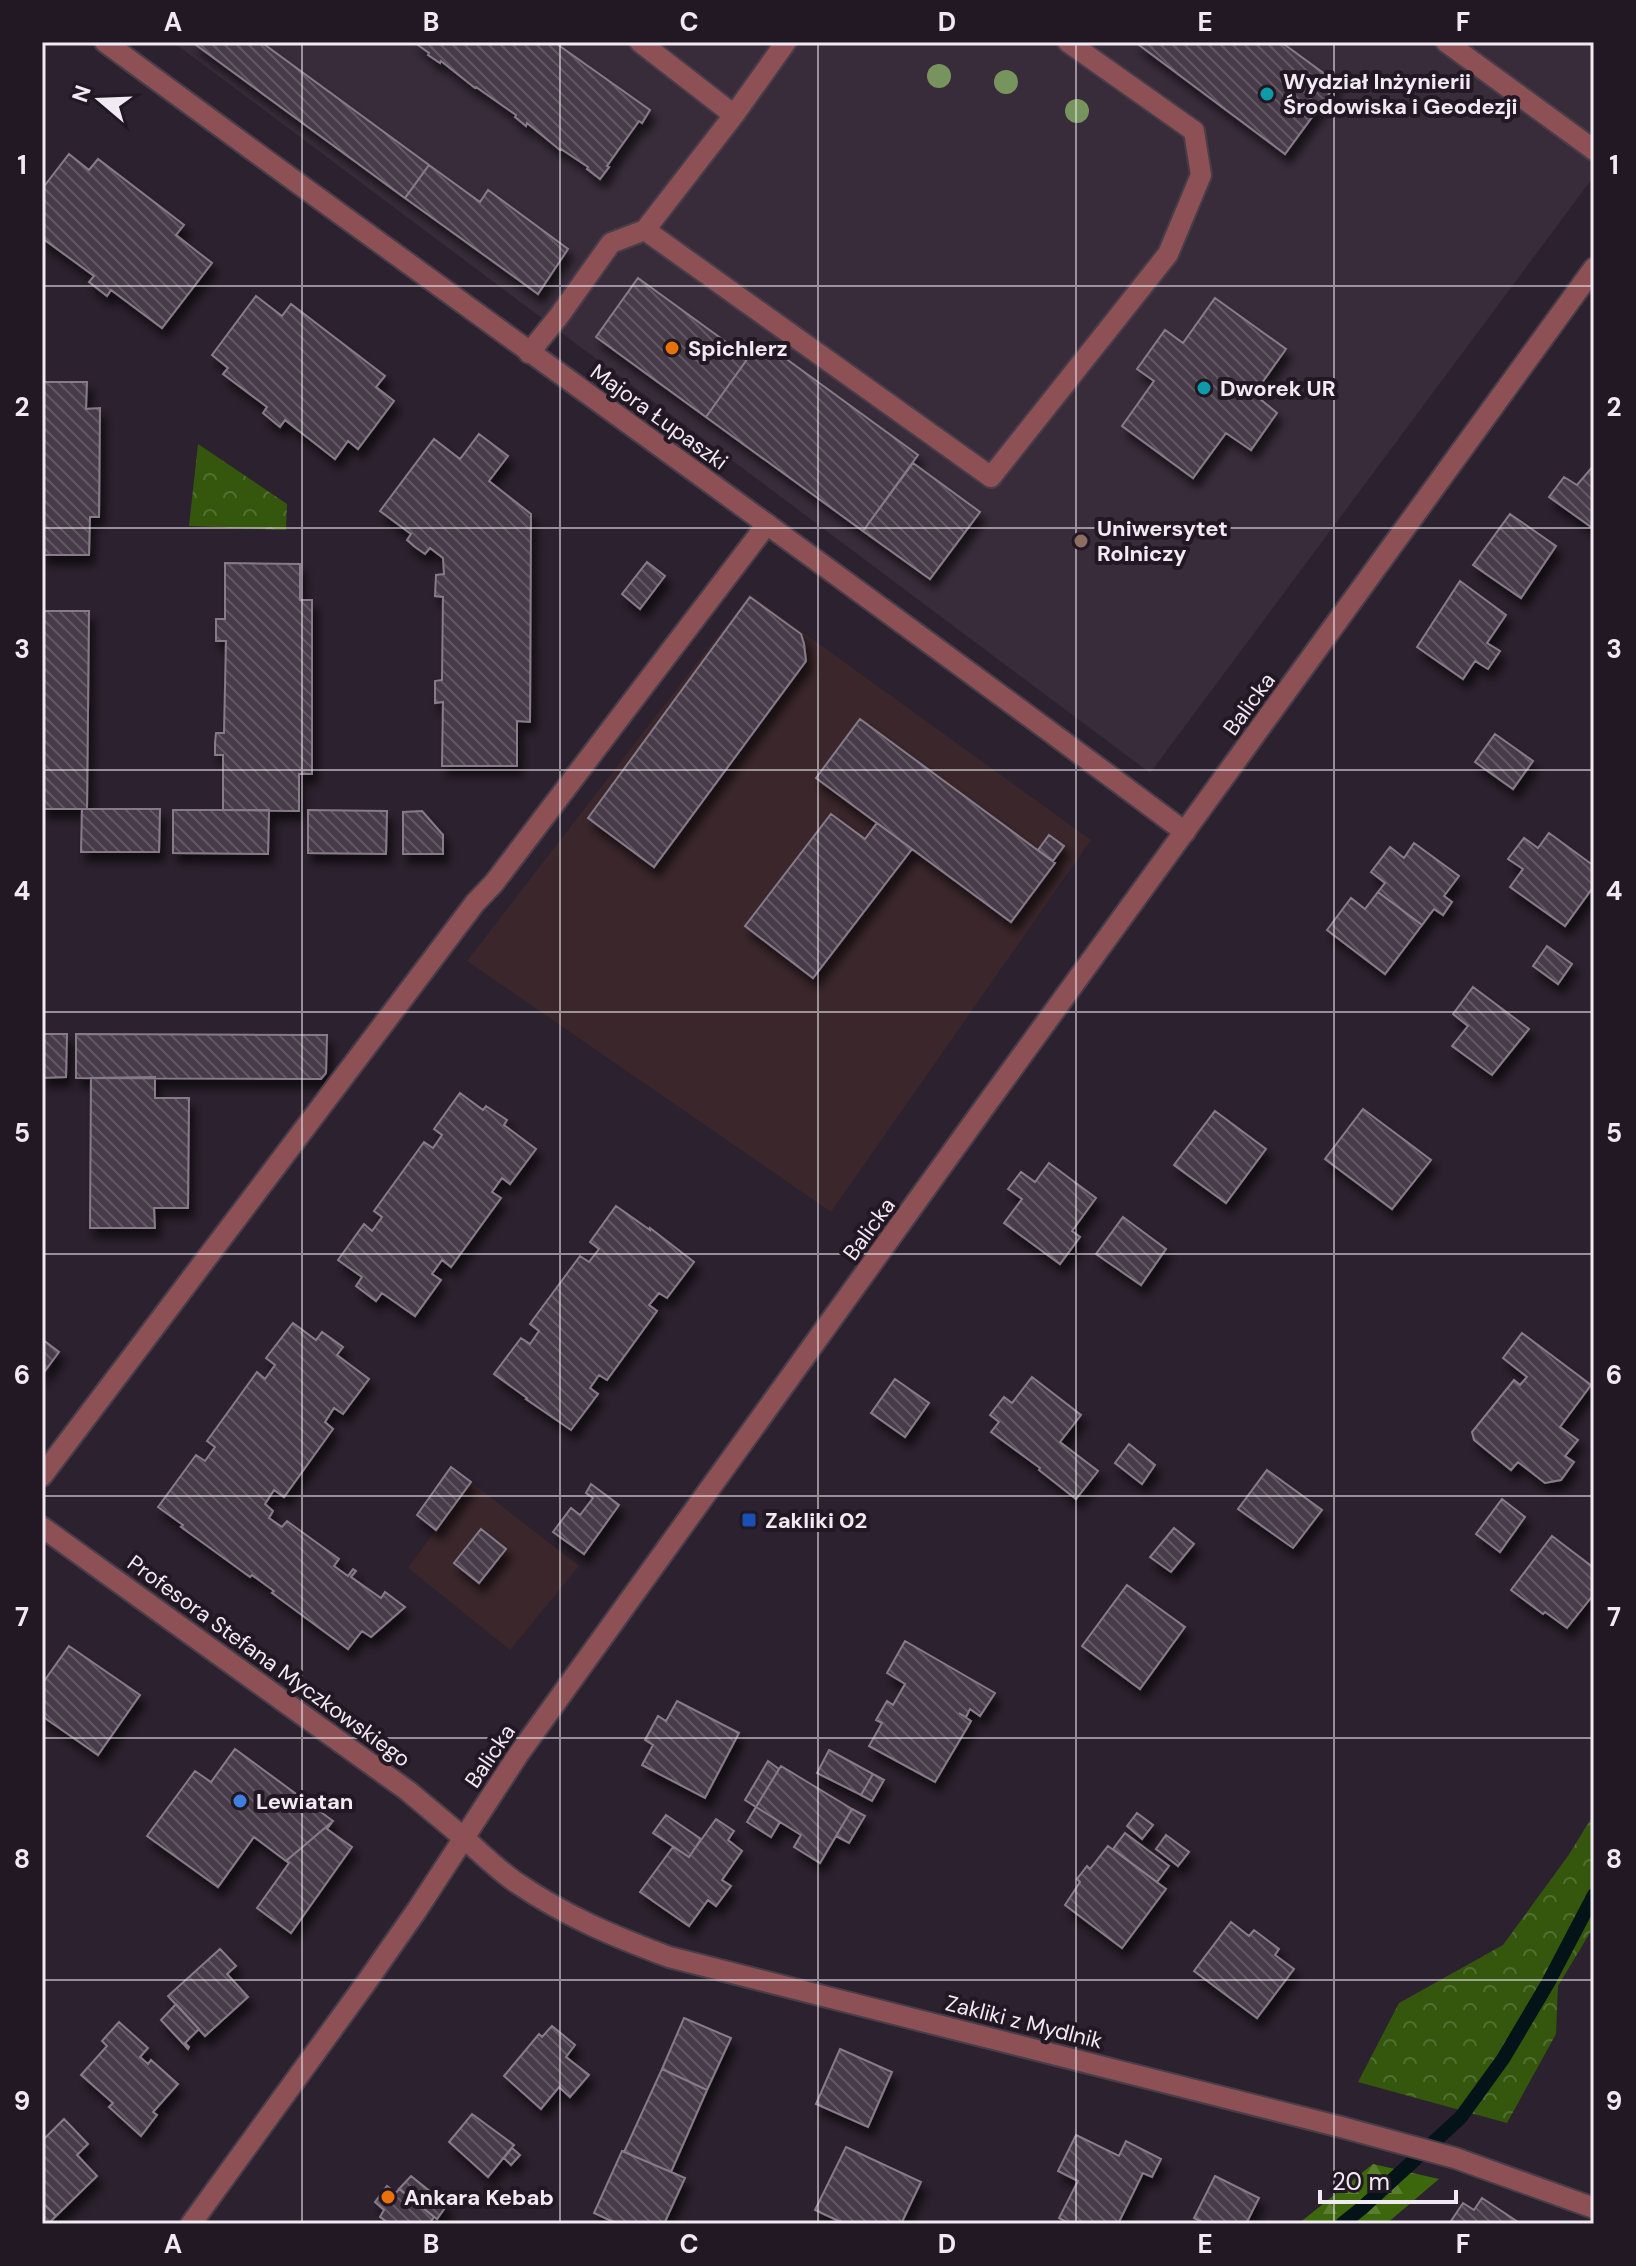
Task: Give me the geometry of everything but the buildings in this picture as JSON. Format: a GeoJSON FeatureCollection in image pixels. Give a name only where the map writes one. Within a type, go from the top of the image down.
{"type":"FeatureCollection","features":[{"type":"Feature","properties":{"kind":"street","name":"Majora Łupaszki"},"geometry":{"type":"LineString","coordinates":[[105,42],[1185,832]]}},
{"type":"Feature","properties":{"kind":"street"},"geometry":{"type":"LineString","coordinates":[[640,42],[734,115]]}},
{"type":"Feature","properties":{"kind":"street"},"geometry":{"type":"LineString","coordinates":[[529,353],[611,243],[645,230],[786,42]]}},
{"type":"Feature","properties":{"kind":"street"},"geometry":{"type":"LineString","coordinates":[[645,230],[991,477],[1168,254],[1201,175],[1194,131],[1068,42]]}},
{"type":"Feature","properties":{"kind":"street"},"geometry":{"type":"LineString","coordinates":[[1446,42],[1594,150]]}},
{"type":"Feature","properties":{"kind":"street","name":"Balicka"},"geometry":{"type":"LineString","coordinates":[[191,2224],[368,1980],[518,1755],[1594,268]]}},
{"type":"Feature","properties":{"kind":"street"},"geometry":{"type":"LineString","coordinates":[[42,1476],[475,903],[494,883],[767,524]]}},
{"type":"Feature","properties":{"kind":"street","name":"Profesora Stefana Myczkowskiego"},"geometry":{"type":"LineString","coordinates":[[42,1527],[408,1791],[464,1838]]}},
{"type":"Feature","properties":{"kind":"street","name":"Zakliki z Mydlnik"},"geometry":{"type":"LineString","coordinates":[[464,1838],[514,1881],[561,1911],[596,1929],[669,1957],[1341,2127],[1455,2158],[1594,2208]]}},
{"type":"Feature","properties":{"kind":"shaded area","name":"Uniwersytet Rolniczy"},"geometry":{"type":"Polygon","coordinates":[[[173,42],[1594,42],[1594,176],[1150,773],[173,42]]]}},
{"type":"Feature","properties":{"kind":"shaded area"},"geometry":{"type":"Polygon","coordinates":[[[750,594],[1091,840],[831,1212],[467,961],[750,594]]]}},
{"type":"Feature","properties":{"kind":"shaded area"},"geometry":{"type":"Polygon","coordinates":[[[471,1482],[579,1566],[510,1650],[408,1568],[471,1482]]]}},
{"type":"Feature","properties":{"kind":"green space"},"geometry":{"type":"Polygon","coordinates":[[[198,444],[287,504],[286,530],[189,526],[198,444]]]}},
{"type":"Feature","properties":{"kind":"green space"},"geometry":{"type":"Polygon","coordinates":[[[1594,1814],[1594,1926],[1558,1986],[1556,2034],[1507,2123],[1358,2082],[1399,2003],[1503,1945],[1568,1856],[1594,1814]]]}},
{"type":"Feature","properties":{"kind":"green space"},"geometry":{"type":"Polygon","coordinates":[[[1373,2164],[1439,2179],[1386,2224],[1298,2224],[1373,2164]]]}},
{"type":"Feature","properties":{"kind":"waterway"},"geometry":{"type":"LineString","coordinates":[[1342,2224],[1461,2117],[1503,2059],[1548,1983],[1594,1895]]}},
{"type":"Feature","properties":{"kind":"place","name":"Wydział Inżynierii Środowiska i Geodezji"},"geometry":{"type":"Point","coordinates":[1267,94]}},
{"type":"Feature","properties":{"kind":"place","name":"Spichlerz"},"geometry":{"type":"Point","coordinates":[672,348]}},
{"type":"Feature","properties":{"kind":"place","name":"Dworek UR"},"geometry":{"type":"Point","coordinates":[1204,388]}},
{"type":"Feature","properties":{"kind":"place","name":"Uniwersytet Rolniczy"},"geometry":{"type":"Point","coordinates":[1081,541]}},
{"type":"Feature","properties":{"kind":"place","name":"Zakliki 02"},"geometry":{"type":"Point","coordinates":[749,1520]}},
{"type":"Feature","properties":{"kind":"place","name":"Lewiatan"},"geometry":{"type":"Point","coordinates":[240,1801]}},
{"type":"Feature","properties":{"kind":"place","name":"Ankara Kebab"},"geometry":{"type":"Point","coordinates":[388,2197]}}]}
